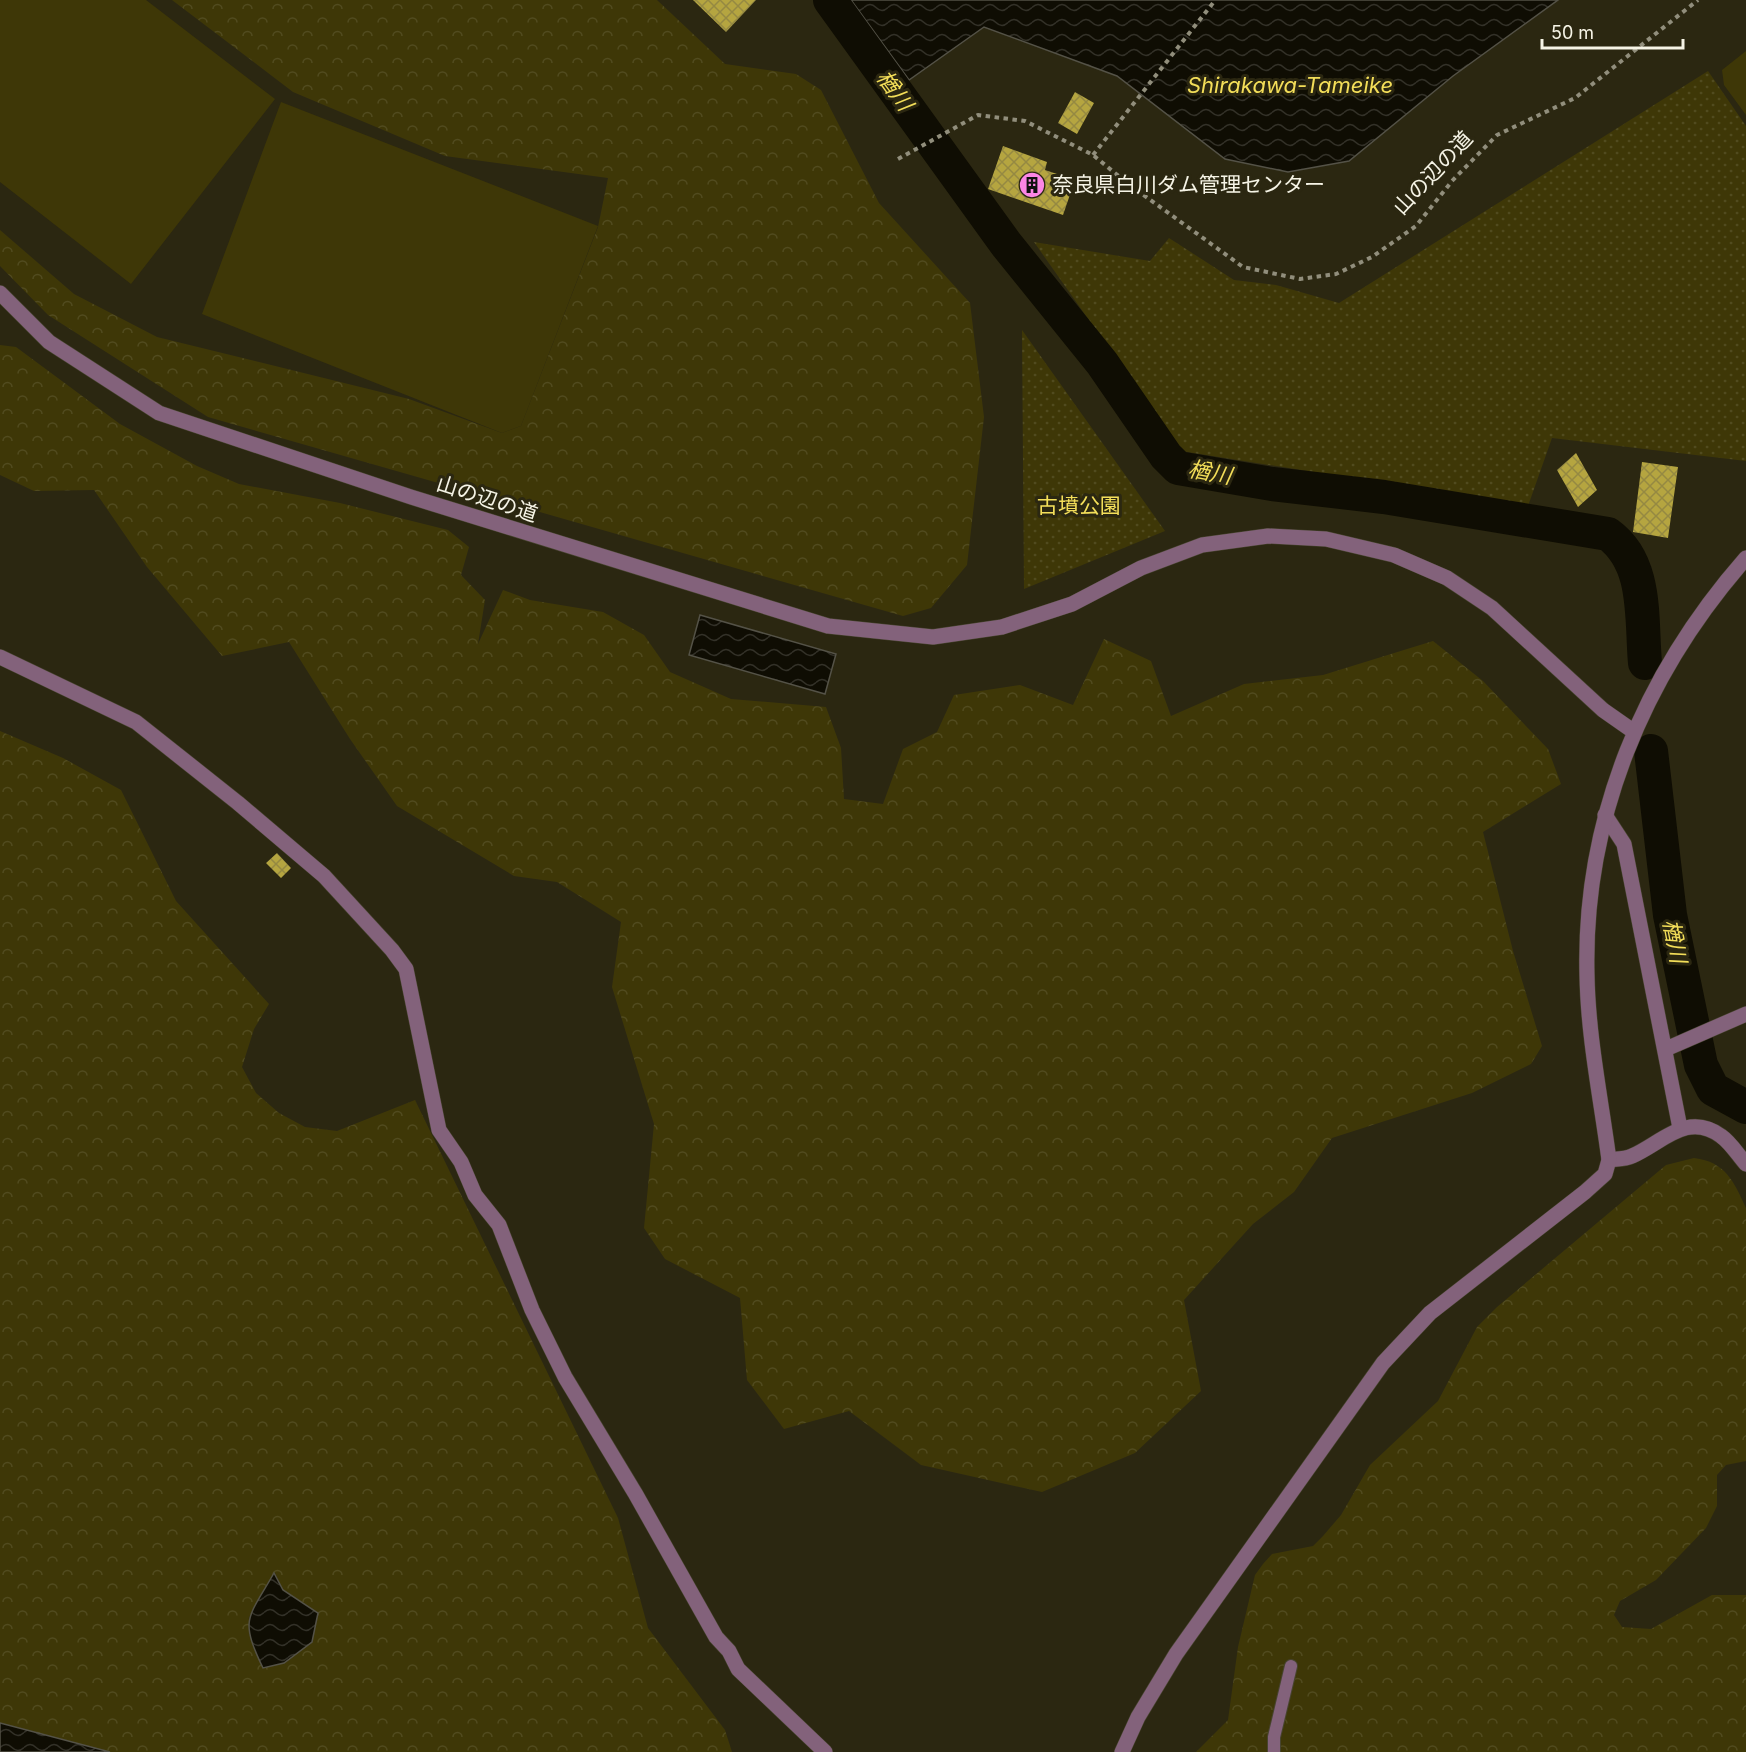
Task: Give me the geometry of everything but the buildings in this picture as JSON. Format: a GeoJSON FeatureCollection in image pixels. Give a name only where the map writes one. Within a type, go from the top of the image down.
{"type":"FeatureCollection","features":[{"type":"Feature","properties":{"kind":"street","name":"山の辺の道"},"geometry":{"type":"LineString","coordinates":[[0,293],[49,342],[159,413],[411,497],[828,627],[933,637],[1002,627],[1072,604],[1141,568],[1202,545],[1268,536],[1326,539],[1394,555],[1447,578],[1492,608],[1603,710],[1634,731]]}},
{"type":"Feature","properties":{"kind":"street"},"geometry":{"type":"LineString","coordinates":[[1122,1752],[1138,1717],[1176,1654],[1383,1363],[1430,1313],[1605,1174],[1609,1160],[1590,1023],[1586,974],[1590,887],[1605,814],[1612,787],[1634,731],[1671,660],[1700,614],[1746,558]]}},
{"type":"Feature","properties":{"kind":"street"},"geometry":{"type":"LineString","coordinates":[[0,657],[136,722],[324,876],[392,950],[406,969],[439,1130],[461,1162],[475,1195],[499,1225],[532,1310],[565,1377],[716,1638],[729,1652],[738,1669],[825,1752]]}},
{"type":"Feature","properties":{"kind":"street"},"geometry":{"type":"LineString","coordinates":[[1605,814],[1624,844],[1680,1128]]}},
{"type":"Feature","properties":{"kind":"street"},"geometry":{"type":"LineString","coordinates":[[1666,1049],[1746,1014]]}},
{"type":"Feature","properties":{"kind":"street"},"geometry":{"type":"LineString","coordinates":[[1609,1160],[1631,1157],[1680,1128],[1710,1129],[1723,1137],[1746,1164]]}},
{"type":"Feature","properties":{"kind":"lane"},"geometry":{"type":"LineString","coordinates":[[1274,1752],[1274,1737],[1291,1666]]}},
{"type":"Feature","properties":{"kind":"path","name":"山の辺の道"},"geometry":{"type":"LineString","coordinates":[[898,159],[978,115],[1025,121],[1093,155],[1127,183],[1243,267],[1300,279],[1335,274],[1372,257],[1416,226],[1452,181],[1497,135],[1575,98],[1698,0]]}},
{"type":"Feature","properties":{"kind":"path"},"geometry":{"type":"LineString","coordinates":[[1093,155],[1213,3]]}},
{"type":"Feature","properties":{"kind":"green space"},"geometry":{"type":"Polygon","coordinates":[[[0,0],[146,0],[275,99],[131,284],[0,182],[0,0]]]}},
{"type":"Feature","properties":{"kind":"green space"},"geometry":{"type":"Polygon","coordinates":[[[172,0],[657,0],[725,64],[796,74],[821,90],[879,203],[970,303],[984,417],[967,565],[931,608],[903,616],[208,417],[48,315],[0,266],[0,230],[74,294],[157,337],[409,399],[502,433],[521,426],[598,227],[608,178],[445,156],[293,92],[172,0]]]}},
{"type":"Feature","properties":{"kind":"green space"},"geometry":{"type":"Polygon","coordinates":[[[1746,51],[1746,115],[1724,85],[1722,70],[1746,51]]]}},
{"type":"Feature","properties":{"kind":"green space"},"geometry":{"type":"Polygon","coordinates":[[[1708,71],[1746,126],[1746,461],[1552,438],[1528,506],[1181,451],[1034,242],[1150,261],[1169,238],[1234,280],[1276,285],[1339,303],[1708,71]]]}},
{"type":"Feature","properties":{"kind":"green space"},"geometry":{"type":"Polygon","coordinates":[[[281,102],[598,226],[521,426],[502,433],[202,314],[281,102]]]}},
{"type":"Feature","properties":{"kind":"green space","name":"古墳公園"},"geometry":{"type":"Polygon","coordinates":[[[1022,330],[1165,531],[1024,589],[1022,330]]]}},
{"type":"Feature","properties":{"kind":"green space"},"geometry":{"type":"Polygon","coordinates":[[[0,345],[16,347],[120,424],[197,466],[239,484],[340,503],[448,530],[469,547],[461,575],[485,600],[478,644],[503,590],[530,600],[603,612],[644,635],[670,672],[731,699],[826,707],[841,748],[844,799],[883,804],[903,749],[937,732],[954,695],[1020,685],[1073,705],[1104,639],[1151,661],[1171,716],[1244,684],[1323,675],[1433,641],[1483,681],[1548,749],[1561,784],[1483,832],[1513,951],[1542,1046],[1531,1064],[1472,1093],[1332,1138],[1294,1192],[1253,1224],[1184,1300],[1201,1391],[1135,1453],[1042,1492],[921,1465],[849,1411],[784,1429],[747,1380],[740,1298],[665,1259],[644,1228],[654,1124],[612,987],[621,922],[557,882],[514,876],[397,806],[350,739],[289,642],[222,656],[147,567],[94,490],[34,491],[0,475],[0,345]]]}},
{"type":"Feature","properties":{"kind":"green space"},"geometry":{"type":"Polygon","coordinates":[[[0,731],[63,758],[121,790],[176,901],[269,1004],[254,1029],[242,1067],[256,1093],[279,1113],[305,1127],[337,1131],[415,1100],[618,1518],[648,1628],[725,1730],[732,1752],[110,1752],[0,1723],[0,731]],[[275,1573],[248,1619],[283,1590],[275,1573]]]}},
{"type":"Feature","properties":{"kind":"green space"},"geometry":{"type":"Polygon","coordinates":[[[1694,1158],[1705,1160],[1721,1169],[1733,1182],[1746,1208],[1746,1461],[1726,1465],[1717,1475],[1717,1506],[1706,1528],[1656,1580],[1620,1601],[1614,1615],[1622,1627],[1651,1629],[1712,1595],[1746,1595],[1746,1752],[1196,1752],[1228,1720],[1238,1647],[1255,1575],[1263,1564],[1272,1554],[1313,1546],[1323,1536],[1341,1515],[1370,1465],[1438,1401],[1477,1327],[1497,1307],[1666,1165],[1694,1158]]]}},
{"type":"Feature","properties":{"kind":"water","name":"Shirakawa-Tameike"},"geometry":{"type":"Polygon","coordinates":[[[851,0],[1558,0],[1453,76],[1349,161],[1288,172],[1225,159],[1117,76],[984,27],[909,80],[851,0]]]}},
{"type":"Feature","properties":{"kind":"water"},"geometry":{"type":"Polygon","coordinates":[[[700,615],[836,654],[825,694],[689,655],[700,615]]]}},
{"type":"Feature","properties":{"kind":"water"},"geometry":{"type":"Polygon","coordinates":[[[274,1573],[283,1590],[318,1613],[312,1642],[284,1663],[263,1668],[251,1639],[250,1619],[274,1573]]]}},
{"type":"Feature","properties":{"kind":"water"},"geometry":{"type":"Polygon","coordinates":[[[0,1723],[110,1752],[0,1752],[0,1723]]]}},
{"type":"Feature","properties":{"kind":"waterway","name":"楢川"},"geometry":{"type":"LineString","coordinates":[[830,0],[1006,244],[1102,363],[1166,456],[1178,468],[1272,484],[1384,497],[1608,534],[1621,546],[1636,576],[1642,610],[1645,663]]}},
{"type":"Feature","properties":{"kind":"waterway","name":"楢川"},"geometry":{"type":"LineString","coordinates":[[1651,751],[1670,915],[1701,1065],[1713,1089],[1746,1107]]}},
{"type":"Feature","properties":{"kind":"place","name":"奈良県白川ダム管理センター"},"geometry":{"type":"Point","coordinates":[1032,185]}}]}
